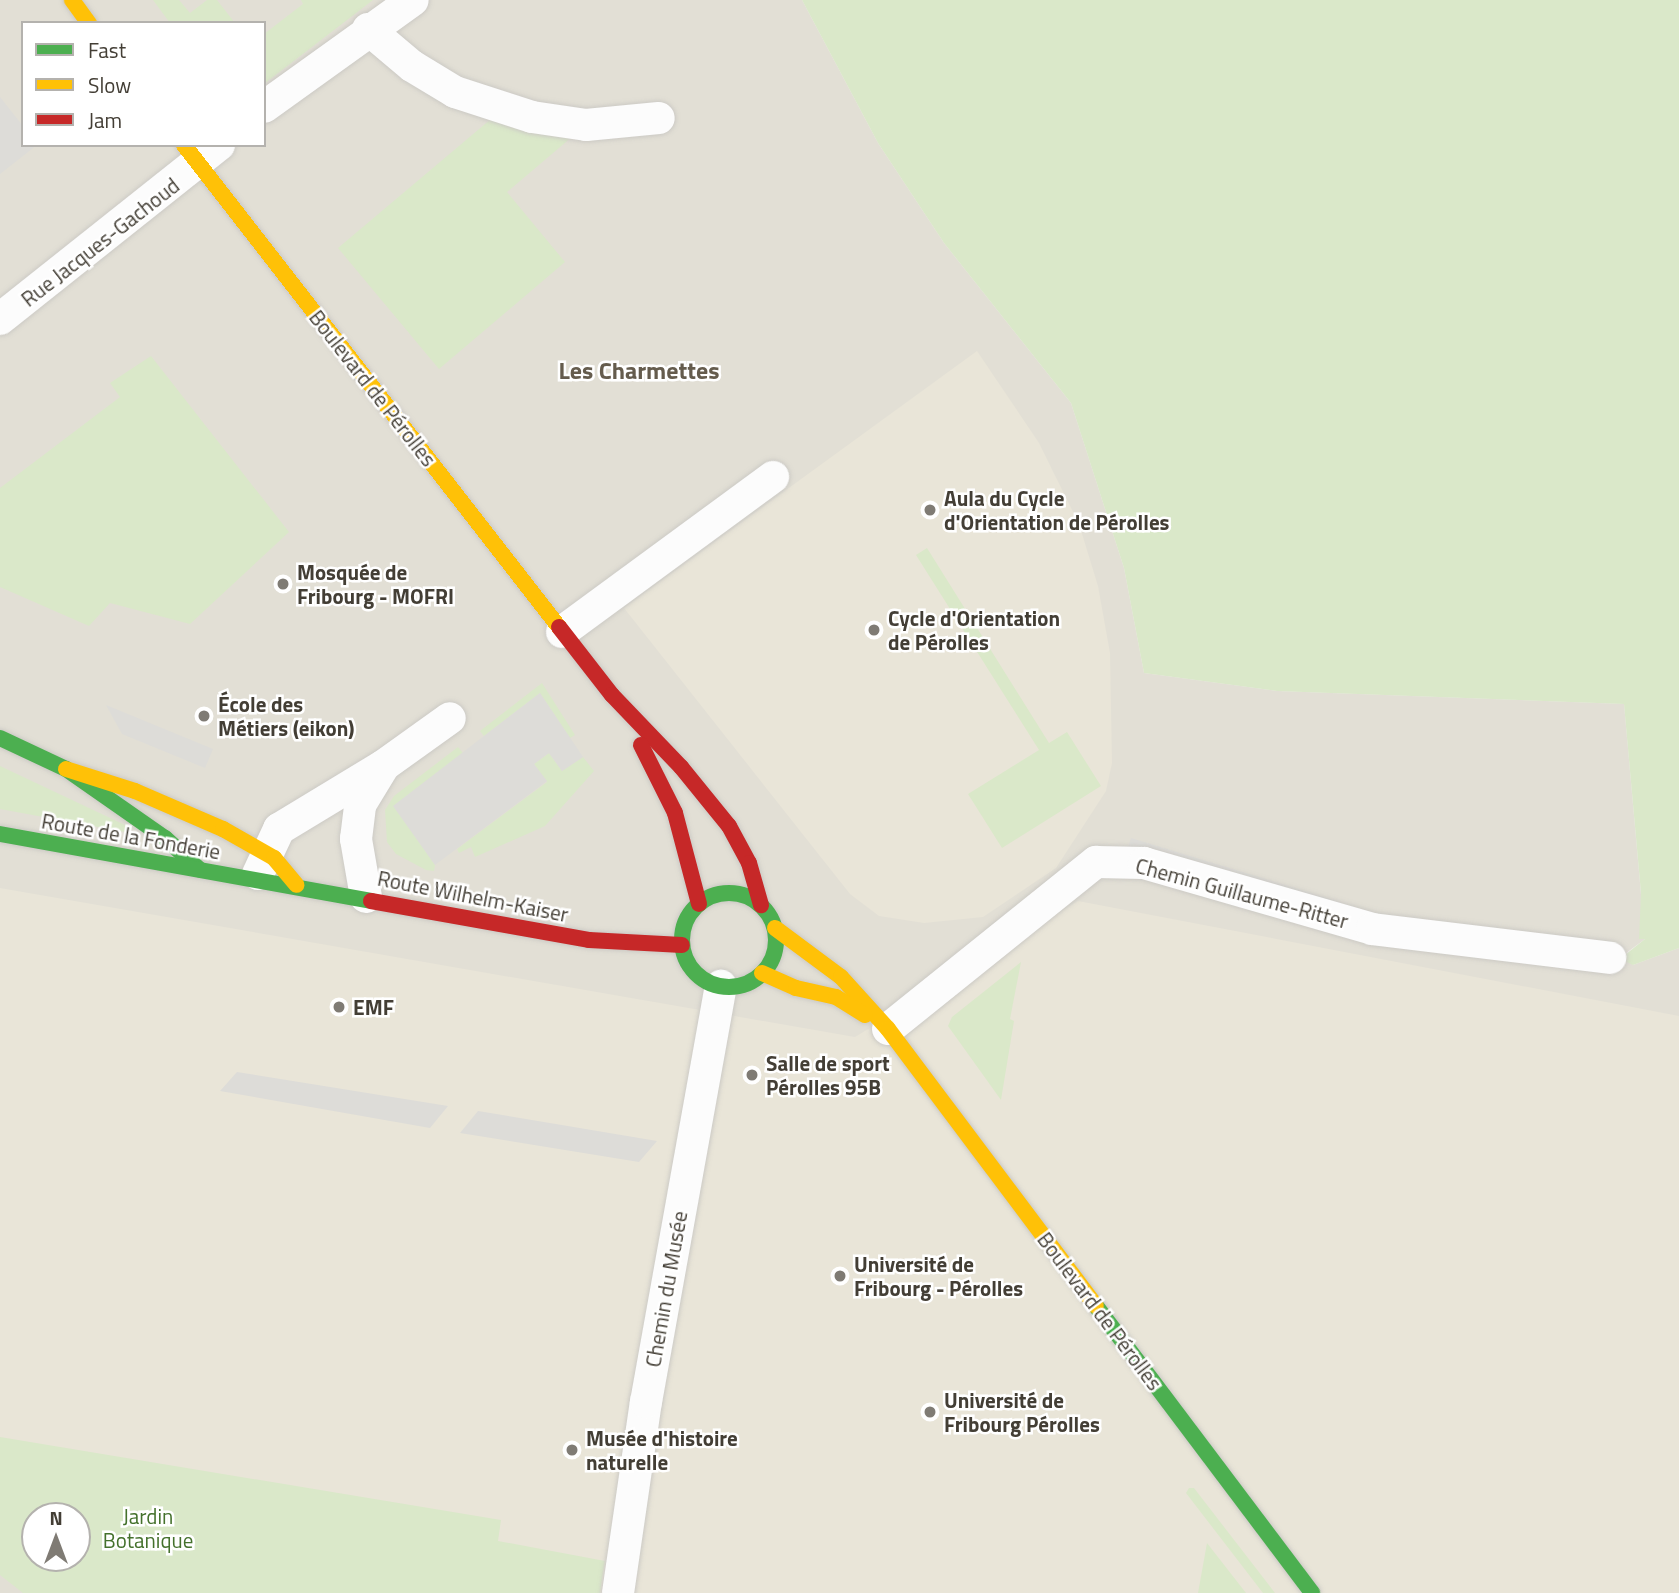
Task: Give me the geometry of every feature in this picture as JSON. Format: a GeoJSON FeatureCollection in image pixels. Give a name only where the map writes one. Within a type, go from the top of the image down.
{"type":"FeatureCollection","features":[{"type":"Feature","properties":{"kind":"main road"},"geometry":{"type":"LineString","coordinates":[[72,0],[88,21]]}},
{"type":"Feature","properties":{"kind":"main road","name":"Boulevard de Pérolles"},"geometry":{"type":"LineString","coordinates":[[201,151],[562,632],[612,695],[681,767],[729,826],[749,863],[761,905],[775,928],[841,977],[888,1029],[1312,1593]]}},
{"type":"Feature","properties":{"kind":"main road","name":"Boulevard de Pérolles"},"geometry":{"type":"LineString","coordinates":[[612,695],[664,785],[687,850],[699,904]]}},
{"type":"Feature","properties":{"kind":"main road"},"geometry":{"type":"LineString","coordinates":[[0,738],[66,769],[145,795],[223,829],[261,866],[298,885]]}},
{"type":"Feature","properties":{"kind":"main road"},"geometry":{"type":"LineString","coordinates":[[66,769],[165,838],[200,870]]}},
{"type":"Feature","properties":{"kind":"main road","name":"Route de la Fonderie"},"geometry":{"type":"LineString","coordinates":[[0,834],[200,870],[261,866]]}},
{"type":"Feature","properties":{"kind":"main road","name":"Route Wilhelm-Kaiser"},"geometry":{"type":"LineString","coordinates":[[261,866],[298,885],[589,940],[682,945]]}},
{"type":"Feature","properties":{"kind":"main road"},"geometry":{"type":"LineString","coordinates":[[761,905],[729,893],[699,904],[686,921],[682,945],[689,964],[699,976],[721,986],[743,985],[762,973],[776,948],[775,928]]}},
{"type":"Feature","properties":{"kind":"main road"},"geometry":{"type":"LineString","coordinates":[[762,973],[796,988],[836,998],[888,1029]]}},
{"type":"Feature","properties":{"kind":"street"},"geometry":{"type":"LineString","coordinates":[[266,106],[368,29],[413,0]]}},
{"type":"Feature","properties":{"kind":"street"},"geometry":{"type":"LineString","coordinates":[[368,29],[412,66],[455,92],[532,117],[586,125],[659,118]]}},
{"type":"Feature","properties":{"kind":"street","name":"Rue Jacques-Gachoud"},"geometry":{"type":"LineString","coordinates":[[0,319],[201,151]]}},
{"type":"Feature","properties":{"kind":"street"},"geometry":{"type":"LineString","coordinates":[[562,632],[773,477]]}},
{"type":"Feature","properties":{"kind":"street"},"geometry":{"type":"LineString","coordinates":[[261,866],[279,829],[383,766],[450,718]]}},
{"type":"Feature","properties":{"kind":"street"},"geometry":{"type":"LineString","coordinates":[[366,897],[356,839],[360,805],[383,766]]}},
{"type":"Feature","properties":{"kind":"street","name":"Chemin Guillaume-Ritter"},"geometry":{"type":"LineString","coordinates":[[888,1029],[1096,862],[1144,863],[1372,929],[1610,958]]}},
{"type":"Feature","properties":{"kind":"street","name":"Chemin du Musée"},"geometry":{"type":"LineString","coordinates":[[618,1593],[646,1402],[721,986]]}},
{"type":"Feature","properties":{"kind":"shaded area"},"geometry":{"type":"Polygon","coordinates":[[[0,0],[802,0],[878,143],[944,243],[1071,403],[1124,568],[1144,673],[1277,691],[1624,704],[1645,939],[1626,953],[1633,965],[1679,948],[1679,1593],[0,1593],[0,0]]]}},
{"type":"Feature","properties":{"kind":"shaded area"},"geometry":{"type":"Polygon","coordinates":[[[0,97],[21,123],[21,147],[34,147],[0,174],[0,97]]]}},
{"type":"Feature","properties":{"kind":"shaded area","name":"Cycle d'Orientation de Pérolles"},"geometry":{"type":"Polygon","coordinates":[[[977,351],[1039,443],[1079,524],[1098,586],[1110,653],[1112,763],[1106,791],[1056,868],[983,917],[924,923],[879,916],[850,894],[624,608],[977,351]]]}},
{"type":"Feature","properties":{"kind":"shaded area"},"geometry":{"type":"Polygon","coordinates":[[[540,693],[583,757],[562,771],[549,753],[534,764],[547,781],[435,865],[393,806],[540,693]]]}},
{"type":"Feature","properties":{"kind":"shaded area"},"geometry":{"type":"Polygon","coordinates":[[[106,705],[213,749],[205,768],[122,734],[106,705]]]}},
{"type":"Feature","properties":{"kind":"shaded area"},"geometry":{"type":"Polygon","coordinates":[[[1131,838],[1341,902],[1337,916],[1127,851],[1131,838]]]}},
{"type":"Feature","properties":{"kind":"shaded area","name":"Université de Fribourg - Pérolles"},"geometry":{"type":"Polygon","coordinates":[[[0,888],[855,1037],[1078,901],[1679,1016],[1679,1593],[390,1593],[91,1519],[91,1502],[21,1502],[21,1525],[0,1539],[0,888]]]}},
{"type":"Feature","properties":{"kind":"shaded area"},"geometry":{"type":"Polygon","coordinates":[[[237,1072],[448,1106],[430,1128],[220,1091],[237,1072]]]}},
{"type":"Feature","properties":{"kind":"shaded area"},"geometry":{"type":"Polygon","coordinates":[[[478,1111],[657,1141],[639,1162],[460,1133],[478,1111]]]}},
{"type":"Feature","properties":{"kind":"green space"},"geometry":{"type":"Polygon","coordinates":[[[153,0],[179,0],[190,13],[207,0],[217,0],[233,21],[169,21],[153,0]]]}},
{"type":"Feature","properties":{"kind":"green space"},"geometry":{"type":"Polygon","coordinates":[[[301,0],[373,0],[266,82],[266,32],[303,4],[301,0]]]}},
{"type":"Feature","properties":{"kind":"green space"},"geometry":{"type":"Polygon","coordinates":[[[802,0],[1679,0],[1679,948],[1633,965],[1620,959],[1645,939],[1639,939],[1641,893],[1624,704],[1277,691],[1144,673],[1124,568],[1071,403],[944,243],[878,143],[802,0]]]}},
{"type":"Feature","properties":{"kind":"green space"},"geometry":{"type":"Polygon","coordinates":[[[504,108],[586,125],[507,192],[565,262],[439,369],[338,248],[504,108]]]}},
{"type":"Feature","properties":{"kind":"green space"},"geometry":{"type":"Polygon","coordinates":[[[151,356],[289,532],[190,624],[110,603],[89,626],[0,587],[0,488],[120,397],[110,383],[151,356]]]}},
{"type":"Feature","properties":{"kind":"green space"},"geometry":{"type":"Polygon","coordinates":[[[927,548],[1049,743],[1067,732],[1101,786],[1002,848],[968,794],[1039,750],[916,555],[927,548]]]}},
{"type":"Feature","properties":{"kind":"green space"},"geometry":{"type":"Polygon","coordinates":[[[542,683],[575,735],[570,738],[540,693],[484,736],[480,731],[542,683]]]}},
{"type":"Feature","properties":{"kind":"green space"},"geometry":{"type":"Polygon","coordinates":[[[458,747],[463,753],[394,806],[435,865],[434,871],[426,870],[396,854],[387,842],[385,810],[394,796],[458,747]]]}},
{"type":"Feature","properties":{"kind":"green space"},"geometry":{"type":"Polygon","coordinates":[[[549,753],[562,771],[583,757],[594,771],[545,826],[475,857],[471,847],[459,853],[457,849],[547,782],[534,764],[549,753]]]}},
{"type":"Feature","properties":{"kind":"green space"},"geometry":{"type":"Polygon","coordinates":[[[0,766],[125,825],[125,832],[0,809],[0,766]]]}},
{"type":"Feature","properties":{"kind":"green space"},"geometry":{"type":"Polygon","coordinates":[[[1021,962],[1010,1019],[1014,1021],[1001,1100],[948,1026],[952,1017],[1021,962]]]}},
{"type":"Feature","properties":{"kind":"green space","name":"Jardin Botanique"},"geometry":{"type":"Polygon","coordinates":[[[0,1437],[501,1520],[498,1541],[605,1561],[600,1593],[23,1593],[0,1575],[0,1437]]]}},
{"type":"Feature","properties":{"kind":"green space"},"geometry":{"type":"Polygon","coordinates":[[[1189,1488],[1194,1488],[1275,1593],[1263,1593],[1186,1493],[1189,1488]]]}},
{"type":"Feature","properties":{"kind":"green space"},"geometry":{"type":"Polygon","coordinates":[[[1207,1543],[1246,1593],[1198,1593],[1207,1543]]]}},
{"type":"Feature","properties":{"kind":"traffic: fast"},"geometry":{"type":"LineString","coordinates":[[0,738],[66,769],[165,838],[200,870]]}},
{"type":"Feature","properties":{"kind":"traffic: fast"},"geometry":{"type":"LineString","coordinates":[[0,834],[371,901]]}},
{"type":"Feature","properties":{"kind":"traffic: fast"},"geometry":{"type":"LineString","coordinates":[[729,893],[747,897],[762,907],[772,922],[776,940],[772,958],[762,973],[747,983],[729,987],[711,983],[696,973],[686,958],[682,940],[686,922],[696,907],[711,897],[729,893]]}},
{"type":"Feature","properties":{"kind":"traffic: fast"},"geometry":{"type":"LineString","coordinates":[[1096,1306],[1312,1593]]}},
{"type":"Feature","properties":{"kind":"traffic: slow"},"geometry":{"type":"LineString","coordinates":[[72,0],[88,21]]}},
{"type":"Feature","properties":{"kind":"traffic: slow"},"geometry":{"type":"LineString","coordinates":[[186,147],[559,627]]}},
{"type":"Feature","properties":{"kind":"traffic: slow"},"geometry":{"type":"LineString","coordinates":[[66,769],[135,791],[223,829],[274,858],[297,885]]}},
{"type":"Feature","properties":{"kind":"traffic: slow"},"geometry":{"type":"LineString","coordinates":[[775,928],[841,977],[888,1029],[1096,1306]]}},
{"type":"Feature","properties":{"kind":"traffic: slow"},"geometry":{"type":"LineString","coordinates":[[762,973],[796,988],[836,997],[865,1015]]}},
{"type":"Feature","properties":{"kind":"traffic: jam"},"geometry":{"type":"LineString","coordinates":[[559,627],[612,695],[681,767],[729,826],[749,863],[761,905]]}},
{"type":"Feature","properties":{"kind":"traffic: jam"},"geometry":{"type":"LineString","coordinates":[[641,745],[675,813],[699,904]]}},
{"type":"Feature","properties":{"kind":"traffic: jam"},"geometry":{"type":"LineString","coordinates":[[371,901],[589,940],[682,945]]}},
{"type":"Feature","properties":{"kind":"place","name":"Aula du Cycle d'Orientation de Pérolles"},"geometry":{"type":"Point","coordinates":[930,510]}},
{"type":"Feature","properties":{"kind":"place","name":"Mosquée de Fribourg - MOFRI"},"geometry":{"type":"Point","coordinates":[283,584]}},
{"type":"Feature","properties":{"kind":"place","name":"Cycle d'Orientation de Pérolles"},"geometry":{"type":"Point","coordinates":[874,630]}},
{"type":"Feature","properties":{"kind":"place","name":"École des Métiers (eikon)"},"geometry":{"type":"Point","coordinates":[204,716]}},
{"type":"Feature","properties":{"kind":"place","name":"EMF"},"geometry":{"type":"Point","coordinates":[339,1007]}},
{"type":"Feature","properties":{"kind":"place","name":"Salle de sport Pérolles 95B"},"geometry":{"type":"Point","coordinates":[752,1075]}},
{"type":"Feature","properties":{"kind":"place","name":"Université de Fribourg - Pérolles"},"geometry":{"type":"Point","coordinates":[840,1276]}},
{"type":"Feature","properties":{"kind":"place","name":"Université de Fribourg Pérolles"},"geometry":{"type":"Point","coordinates":[930,1412]}},
{"type":"Feature","properties":{"kind":"place","name":"Musée d'histoire naturelle"},"geometry":{"type":"Point","coordinates":[572,1450]}},
{"type":"Feature","properties":{"kind":"district","name":"Les Charmettes"},"geometry":{"type":"Point","coordinates":[639,371]}}]}
